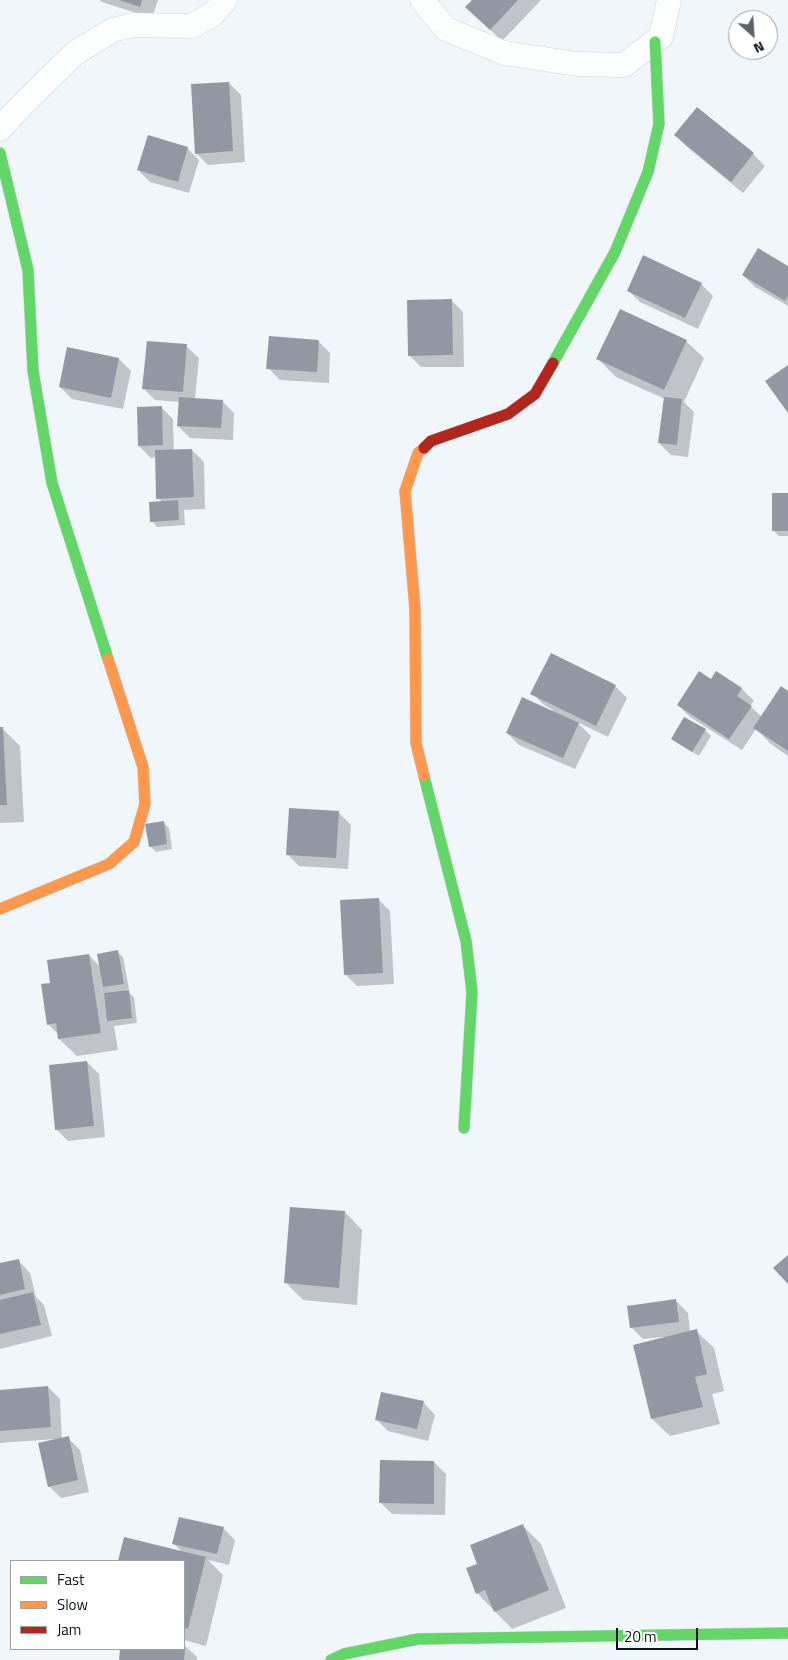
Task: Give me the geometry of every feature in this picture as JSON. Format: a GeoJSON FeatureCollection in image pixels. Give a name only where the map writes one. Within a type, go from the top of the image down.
{"type":"FeatureCollection","features":[{"type":"Feature","properties":{"kind":"street"},"geometry":{"type":"LineString","coordinates":[[0,129],[75,53],[113,30],[132,25],[192,26],[213,14],[225,0]]}},
{"type":"Feature","properties":{"kind":"street"},"geometry":{"type":"LineString","coordinates":[[422,0],[446,29],[504,53],[577,64],[624,65],[661,37],[669,0]]}},
{"type":"Feature","properties":{"kind":"street"},"geometry":{"type":"LineString","coordinates":[[464,1128],[472,992],[466,941],[416,743],[415,608],[405,491],[418,453],[431,441],[508,414],[535,394],[616,252],[648,172],[659,124],[655,42]]}},
{"type":"Feature","properties":{"kind":"street"},"geometry":{"type":"LineString","coordinates":[[0,153],[28,270],[33,372],[52,483],[143,767],[145,804],[134,842],[109,864],[0,909]]}},
{"type":"Feature","properties":{"kind":"street"},"geometry":{"type":"LineString","coordinates":[[331,1660],[344,1654],[418,1639],[788,1633]]}},
{"type":"Feature","properties":{"kind":"building"},"geometry":{"type":"Polygon","coordinates":[[[119,0],[142,0],[140,7],[119,0]]]}},
{"type":"Feature","properties":{"kind":"building"},"geometry":{"type":"Polygon","coordinates":[[[472,0],[518,0],[490,30],[465,7],[472,0]]]}},
{"type":"Feature","properties":{"kind":"building"},"geometry":{"type":"Polygon","coordinates":[[[229,82],[233,151],[195,154],[191,84],[229,82]]]}},
{"type":"Feature","properties":{"kind":"building"},"geometry":{"type":"Polygon","coordinates":[[[697,107],[754,153],[731,182],[674,135],[697,107]]]}},
{"type":"Feature","properties":{"kind":"building"},"geometry":{"type":"Polygon","coordinates":[[[148,135],[188,147],[178,182],[137,170],[148,135]]]}},
{"type":"Feature","properties":{"kind":"building"},"geometry":{"type":"Polygon","coordinates":[[[758,248],[788,266],[788,296],[785,301],[742,275],[758,248]]]}},
{"type":"Feature","properties":{"kind":"building"},"geometry":{"type":"Polygon","coordinates":[[[643,255],[702,283],[685,318],[627,291],[643,255]]]}},
{"type":"Feature","properties":{"kind":"building"},"geometry":{"type":"Polygon","coordinates":[[[452,299],[453,355],[408,356],[407,300],[452,299]]]}},
{"type":"Feature","properties":{"kind":"building"},"geometry":{"type":"Polygon","coordinates":[[[620,309],[687,340],[664,390],[596,359],[620,309]]]}},
{"type":"Feature","properties":{"kind":"building"},"geometry":{"type":"Polygon","coordinates":[[[269,336],[319,340],[317,372],[266,369],[269,336]]]}},
{"type":"Feature","properties":{"kind":"building"},"geometry":{"type":"Polygon","coordinates":[[[147,341],[187,344],[183,392],[142,389],[147,341]]]}},
{"type":"Feature","properties":{"kind":"building"},"geometry":{"type":"Polygon","coordinates":[[[67,347],[119,358],[111,398],[59,387],[67,347]]]}},
{"type":"Feature","properties":{"kind":"building"},"geometry":{"type":"Polygon","coordinates":[[[788,365],[788,413],[765,381],[788,365]]]}},
{"type":"Feature","properties":{"kind":"building"},"geometry":{"type":"Polygon","coordinates":[[[179,397],[223,400],[221,428],[177,426],[179,397]]]}},
{"type":"Feature","properties":{"kind":"building"},"geometry":{"type":"Polygon","coordinates":[[[664,397],[682,399],[677,445],[658,443],[664,397]]]}},
{"type":"Feature","properties":{"kind":"building"},"geometry":{"type":"Polygon","coordinates":[[[162,406],[163,445],[138,446],[137,407],[162,406]]]}},
{"type":"Feature","properties":{"kind":"building"},"geometry":{"type":"Polygon","coordinates":[[[192,449],[194,497],[156,499],[155,450],[192,449]]]}},
{"type":"Feature","properties":{"kind":"building"},"geometry":{"type":"Polygon","coordinates":[[[772,493],[788,493],[788,531],[772,531],[772,493]]]}},
{"type":"Feature","properties":{"kind":"building"},"geometry":{"type":"Polygon","coordinates":[[[178,500],[179,520],[150,522],[149,502],[178,500]]]}},
{"type":"Feature","properties":{"kind":"building"},"geometry":{"type":"Polygon","coordinates":[[[551,653],[616,685],[596,726],[530,694],[551,653]]]}},
{"type":"Feature","properties":{"kind":"building"},"geometry":{"type":"Polygon","coordinates":[[[699,671],[711,679],[716,671],[742,688],[737,696],[752,706],[729,739],[677,705],[699,671]]]}},
{"type":"Feature","properties":{"kind":"building"},"geometry":{"type":"Polygon","coordinates":[[[781,686],[788,691],[788,751],[753,728],[781,686]]]}},
{"type":"Feature","properties":{"kind":"building"},"geometry":{"type":"Polygon","coordinates":[[[522,697],[579,723],[563,758],[506,733],[522,697]]]}},
{"type":"Feature","properties":{"kind":"building"},"geometry":{"type":"Polygon","coordinates":[[[684,717],[706,729],[692,752],[671,739],[684,717]]]}},
{"type":"Feature","properties":{"kind":"building"},"geometry":{"type":"Polygon","coordinates":[[[0,727],[3,727],[7,805],[0,805],[0,727]]]}},
{"type":"Feature","properties":{"kind":"building"},"geometry":{"type":"Polygon","coordinates":[[[289,808],[339,811],[336,858],[286,855],[289,808]]]}},
{"type":"Feature","properties":{"kind":"building"},"geometry":{"type":"Polygon","coordinates":[[[164,821],[167,844],[149,847],[145,824],[164,821]]]}},
{"type":"Feature","properties":{"kind":"building"},"geometry":{"type":"Polygon","coordinates":[[[379,898],[383,973],[344,975],[340,900],[379,898]]]}},
{"type":"Feature","properties":{"kind":"building"},"geometry":{"type":"Polygon","coordinates":[[[118,950],[124,984],[103,987],[97,954],[118,950]]]}},
{"type":"Feature","properties":{"kind":"building"},"geometry":{"type":"Polygon","coordinates":[[[89,954],[101,1033],[58,1039],[56,1023],[47,1025],[41,984],[50,983],[47,960],[89,954]]]}},
{"type":"Feature","properties":{"kind":"building"},"geometry":{"type":"Polygon","coordinates":[[[129,990],[132,1018],[107,1021],[104,993],[129,990]]]}},
{"type":"Feature","properties":{"kind":"building"},"geometry":{"type":"Polygon","coordinates":[[[87,1061],[94,1126],[55,1130],[49,1065],[87,1061]]]}},
{"type":"Feature","properties":{"kind":"building"},"geometry":{"type":"Polygon","coordinates":[[[290,1207],[345,1211],[339,1288],[284,1283],[290,1207]]]}},
{"type":"Feature","properties":{"kind":"building"},"geometry":{"type":"Polygon","coordinates":[[[788,1255],[788,1284],[773,1268],[788,1255]]]}},
{"type":"Feature","properties":{"kind":"building"},"geometry":{"type":"Polygon","coordinates":[[[19,1259],[25,1289],[0,1295],[0,1263],[19,1259]]]}},
{"type":"Feature","properties":{"kind":"building"},"geometry":{"type":"Polygon","coordinates":[[[33,1292],[41,1325],[0,1334],[0,1300],[33,1292]]]}},
{"type":"Feature","properties":{"kind":"building"},"geometry":{"type":"Polygon","coordinates":[[[676,1299],[679,1322],[630,1328],[627,1306],[676,1299]]]}},
{"type":"Feature","properties":{"kind":"building"},"geometry":{"type":"Polygon","coordinates":[[[697,1329],[707,1374],[695,1377],[703,1407],[651,1419],[633,1345],[697,1329]]]}},
{"type":"Feature","properties":{"kind":"building"},"geometry":{"type":"Polygon","coordinates":[[[48,1386],[51,1427],[0,1431],[0,1390],[48,1386]]]}},
{"type":"Feature","properties":{"kind":"building"},"geometry":{"type":"Polygon","coordinates":[[[381,1392],[424,1401],[417,1429],[375,1420],[381,1392]]]}},
{"type":"Feature","properties":{"kind":"building"},"geometry":{"type":"Polygon","coordinates":[[[69,1436],[78,1480],[48,1487],[38,1443],[69,1436]]]}},
{"type":"Feature","properties":{"kind":"building"},"geometry":{"type":"Polygon","coordinates":[[[380,1460],[434,1461],[434,1504],[379,1503],[380,1460]]]}},
{"type":"Feature","properties":{"kind":"building"},"geometry":{"type":"Polygon","coordinates":[[[179,1517],[224,1527],[217,1554],[172,1544],[179,1517]]]}},
{"type":"Feature","properties":{"kind":"building"},"geometry":{"type":"Polygon","coordinates":[[[523,1524],[549,1590],[494,1612],[485,1590],[476,1594],[466,1568],[477,1564],[470,1545],[523,1524]]]}},
{"type":"Feature","properties":{"kind":"building"},"geometry":{"type":"Polygon","coordinates":[[[124,1537],[206,1557],[188,1629],[185,1628],[185,1560],[118,1560],[124,1537]]]}},
{"type":"Feature","properties":{"kind":"building"},"geometry":{"type":"Polygon","coordinates":[[[120,1650],[185,1650],[184,1660],[119,1660],[120,1650]]]}},
{"type":"Feature","properties":{"kind":"traffic: fast"},"geometry":{"type":"LineString","coordinates":[[553,363],[615,252],[648,172],[659,124],[655,42]]}},
{"type":"Feature","properties":{"kind":"traffic: fast"},"geometry":{"type":"LineString","coordinates":[[0,153],[28,270],[33,371],[52,483],[108,659]]}},
{"type":"Feature","properties":{"kind":"traffic: fast"},"geometry":{"type":"LineString","coordinates":[[424,776],[466,941],[472,992],[464,1128]]}},
{"type":"Feature","properties":{"kind":"traffic: fast"},"geometry":{"type":"LineString","coordinates":[[331,1660],[344,1654],[418,1639],[788,1633]]}},
{"type":"Feature","properties":{"kind":"traffic: slow"},"geometry":{"type":"LineString","coordinates":[[424,448],[418,453],[405,491],[415,609],[416,743],[424,776]]}},
{"type":"Feature","properties":{"kind":"traffic: slow"},"geometry":{"type":"LineString","coordinates":[[0,909],[109,864],[134,842],[145,804],[143,767],[108,659]]}},
{"type":"Feature","properties":{"kind":"traffic: jam"},"geometry":{"type":"LineString","coordinates":[[424,448],[431,441],[508,414],[535,394],[553,363]]}}]}
